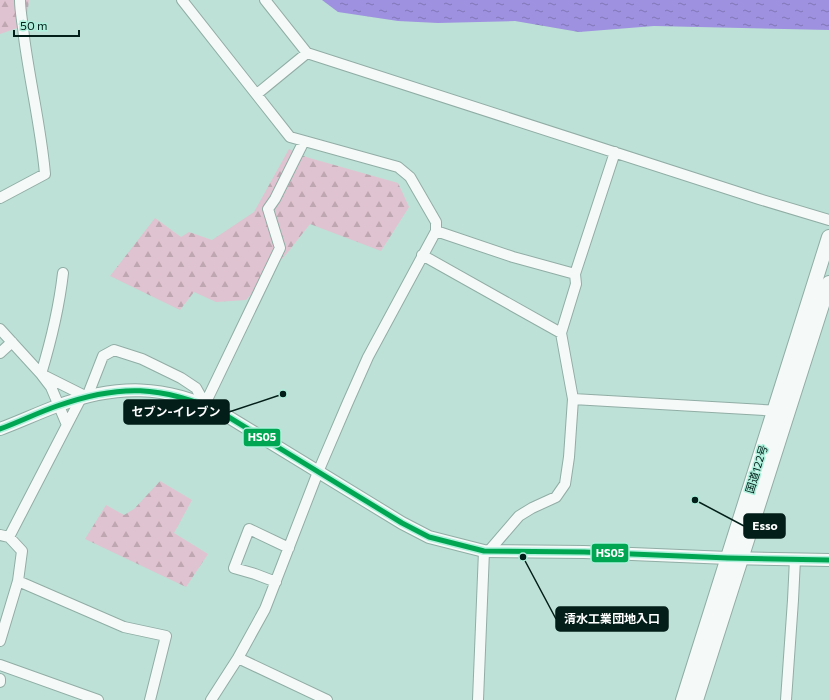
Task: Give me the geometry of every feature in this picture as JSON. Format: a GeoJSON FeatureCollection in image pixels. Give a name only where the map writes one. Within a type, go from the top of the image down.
{"type":"FeatureCollection","features":[{"type":"Feature","properties":{"kind":"highway","name":"国道122号"},"geometry":{"type":"LineString","coordinates":[[696,700],[735,558],[781,411],[829,237]]}},
{"type":"Feature","properties":{"kind":"highway","name":"国道122号"},"geometry":{"type":"LineString","coordinates":[[781,411],[829,283]]}},
{"type":"Feature","properties":{"kind":"highway","name":"国道122号"},"geometry":{"type":"LineString","coordinates":[[683,700],[735,558]]}},
{"type":"Feature","properties":{"kind":"main road"},"geometry":{"type":"LineString","coordinates":[[0,428],[58,406],[84,398],[116,391],[152,390],[170,393],[205,404],[222,413],[402,523],[429,537],[486,551],[584,552],[829,560]]}},
{"type":"Feature","properties":{"kind":"street"},"geometry":{"type":"LineString","coordinates":[[0,198],[45,174],[42,143],[28,68],[20,0]]}},
{"type":"Feature","properties":{"kind":"street"},"geometry":{"type":"LineString","coordinates":[[182,0],[290,137],[398,168],[410,177],[436,222],[436,231],[368,357],[318,472],[265,608],[238,658],[211,700]]}},
{"type":"Feature","properties":{"kind":"street"},"geometry":{"type":"LineString","coordinates":[[265,0],[307,53],[759,199],[829,220]]}},
{"type":"Feature","properties":{"kind":"street"},"geometry":{"type":"LineString","coordinates":[[257,94],[307,53]]}},
{"type":"Feature","properties":{"kind":"street"},"geometry":{"type":"LineString","coordinates":[[205,404],[280,248],[268,209],[275,199],[304,140]]}},
{"type":"Feature","properties":{"kind":"street"},"geometry":{"type":"LineString","coordinates":[[478,700],[486,551],[519,516],[532,508],[556,498],[565,484],[569,457],[573,399],[561,333],[576,284],[575,274],[615,152]]}},
{"type":"Feature","properties":{"kind":"street"},"geometry":{"type":"LineString","coordinates":[[436,231],[575,274]]}},
{"type":"Feature","properties":{"kind":"street"},"geometry":{"type":"LineString","coordinates":[[422,256],[561,333]]}},
{"type":"Feature","properties":{"kind":"street"},"geometry":{"type":"LineString","coordinates":[[41,374],[50,345],[57,314],[63,273]]}},
{"type":"Feature","properties":{"kind":"street"},"geometry":{"type":"LineString","coordinates":[[0,329],[51,387],[67,425]]}},
{"type":"Feature","properties":{"kind":"street"},"geometry":{"type":"LineString","coordinates":[[0,353],[12,342]]}},
{"type":"Feature","properties":{"kind":"street"},"geometry":{"type":"LineString","coordinates":[[0,641],[1,630],[18,581],[22,551],[4,536],[84,398],[103,356],[114,350],[142,359],[181,378],[196,388],[205,404]]}},
{"type":"Feature","properties":{"kind":"street"},"geometry":{"type":"LineString","coordinates":[[41,374],[84,398]]}},
{"type":"Feature","properties":{"kind":"street"},"geometry":{"type":"LineString","coordinates":[[573,399],[781,411]]}},
{"type":"Feature","properties":{"kind":"street"},"geometry":{"type":"LineString","coordinates":[[276,582],[234,568],[249,529],[289,548]]}},
{"type":"Feature","properties":{"kind":"street"},"geometry":{"type":"LineString","coordinates":[[786,700],[794,600],[795,559]]}},
{"type":"Feature","properties":{"kind":"street"},"geometry":{"type":"LineString","coordinates":[[18,581],[124,627],[166,636],[150,700]]}},
{"type":"Feature","properties":{"kind":"street"},"geometry":{"type":"LineString","coordinates":[[238,658],[327,700]]}},
{"type":"Feature","properties":{"kind":"street"},"geometry":{"type":"LineString","coordinates":[[0,666],[98,700]]}},
{"type":"Feature","properties":{"kind":"green space"},"geometry":{"type":"Polygon","coordinates":[[[0,0],[29,0],[26,25],[0,34],[0,0]]]}},
{"type":"Feature","properties":{"kind":"green space"},"geometry":{"type":"Polygon","coordinates":[[[289,149],[306,157],[398,183],[409,207],[381,251],[310,224],[288,252],[246,300],[216,302],[194,292],[180,310],[110,276],[155,218],[181,237],[189,232],[212,240],[254,212],[289,149]]]}},
{"type":"Feature","properties":{"kind":"green space"},"geometry":{"type":"Polygon","coordinates":[[[160,481],[192,500],[174,533],[208,554],[186,587],[85,539],[106,505],[124,515],[134,509],[160,481]]]}},
{"type":"Feature","properties":{"kind":"water"},"geometry":{"type":"Polygon","coordinates":[[[322,0],[829,0],[829,30],[654,26],[579,32],[515,21],[438,23],[398,21],[338,12],[322,0]]]}},
{"type":"Feature","properties":{"kind":"transit line","name":"HS05"},"geometry":{"type":"LineString","coordinates":[[0,429],[57,406],[100,394],[121,391],[160,393],[180,397],[222,413],[402,523],[429,537],[484,551],[584,552],[728,558],[829,560]]}},
{"type":"Feature","properties":{"kind":"place","name":"セブン-イレブン"},"geometry":{"type":"Point","coordinates":[283,394]}},
{"type":"Feature","properties":{"kind":"place","name":"Esso"},"geometry":{"type":"Point","coordinates":[695,500]}},
{"type":"Feature","properties":{"kind":"place","name":"清水工業団地入口"},"geometry":{"type":"Point","coordinates":[523,557]}}]}
